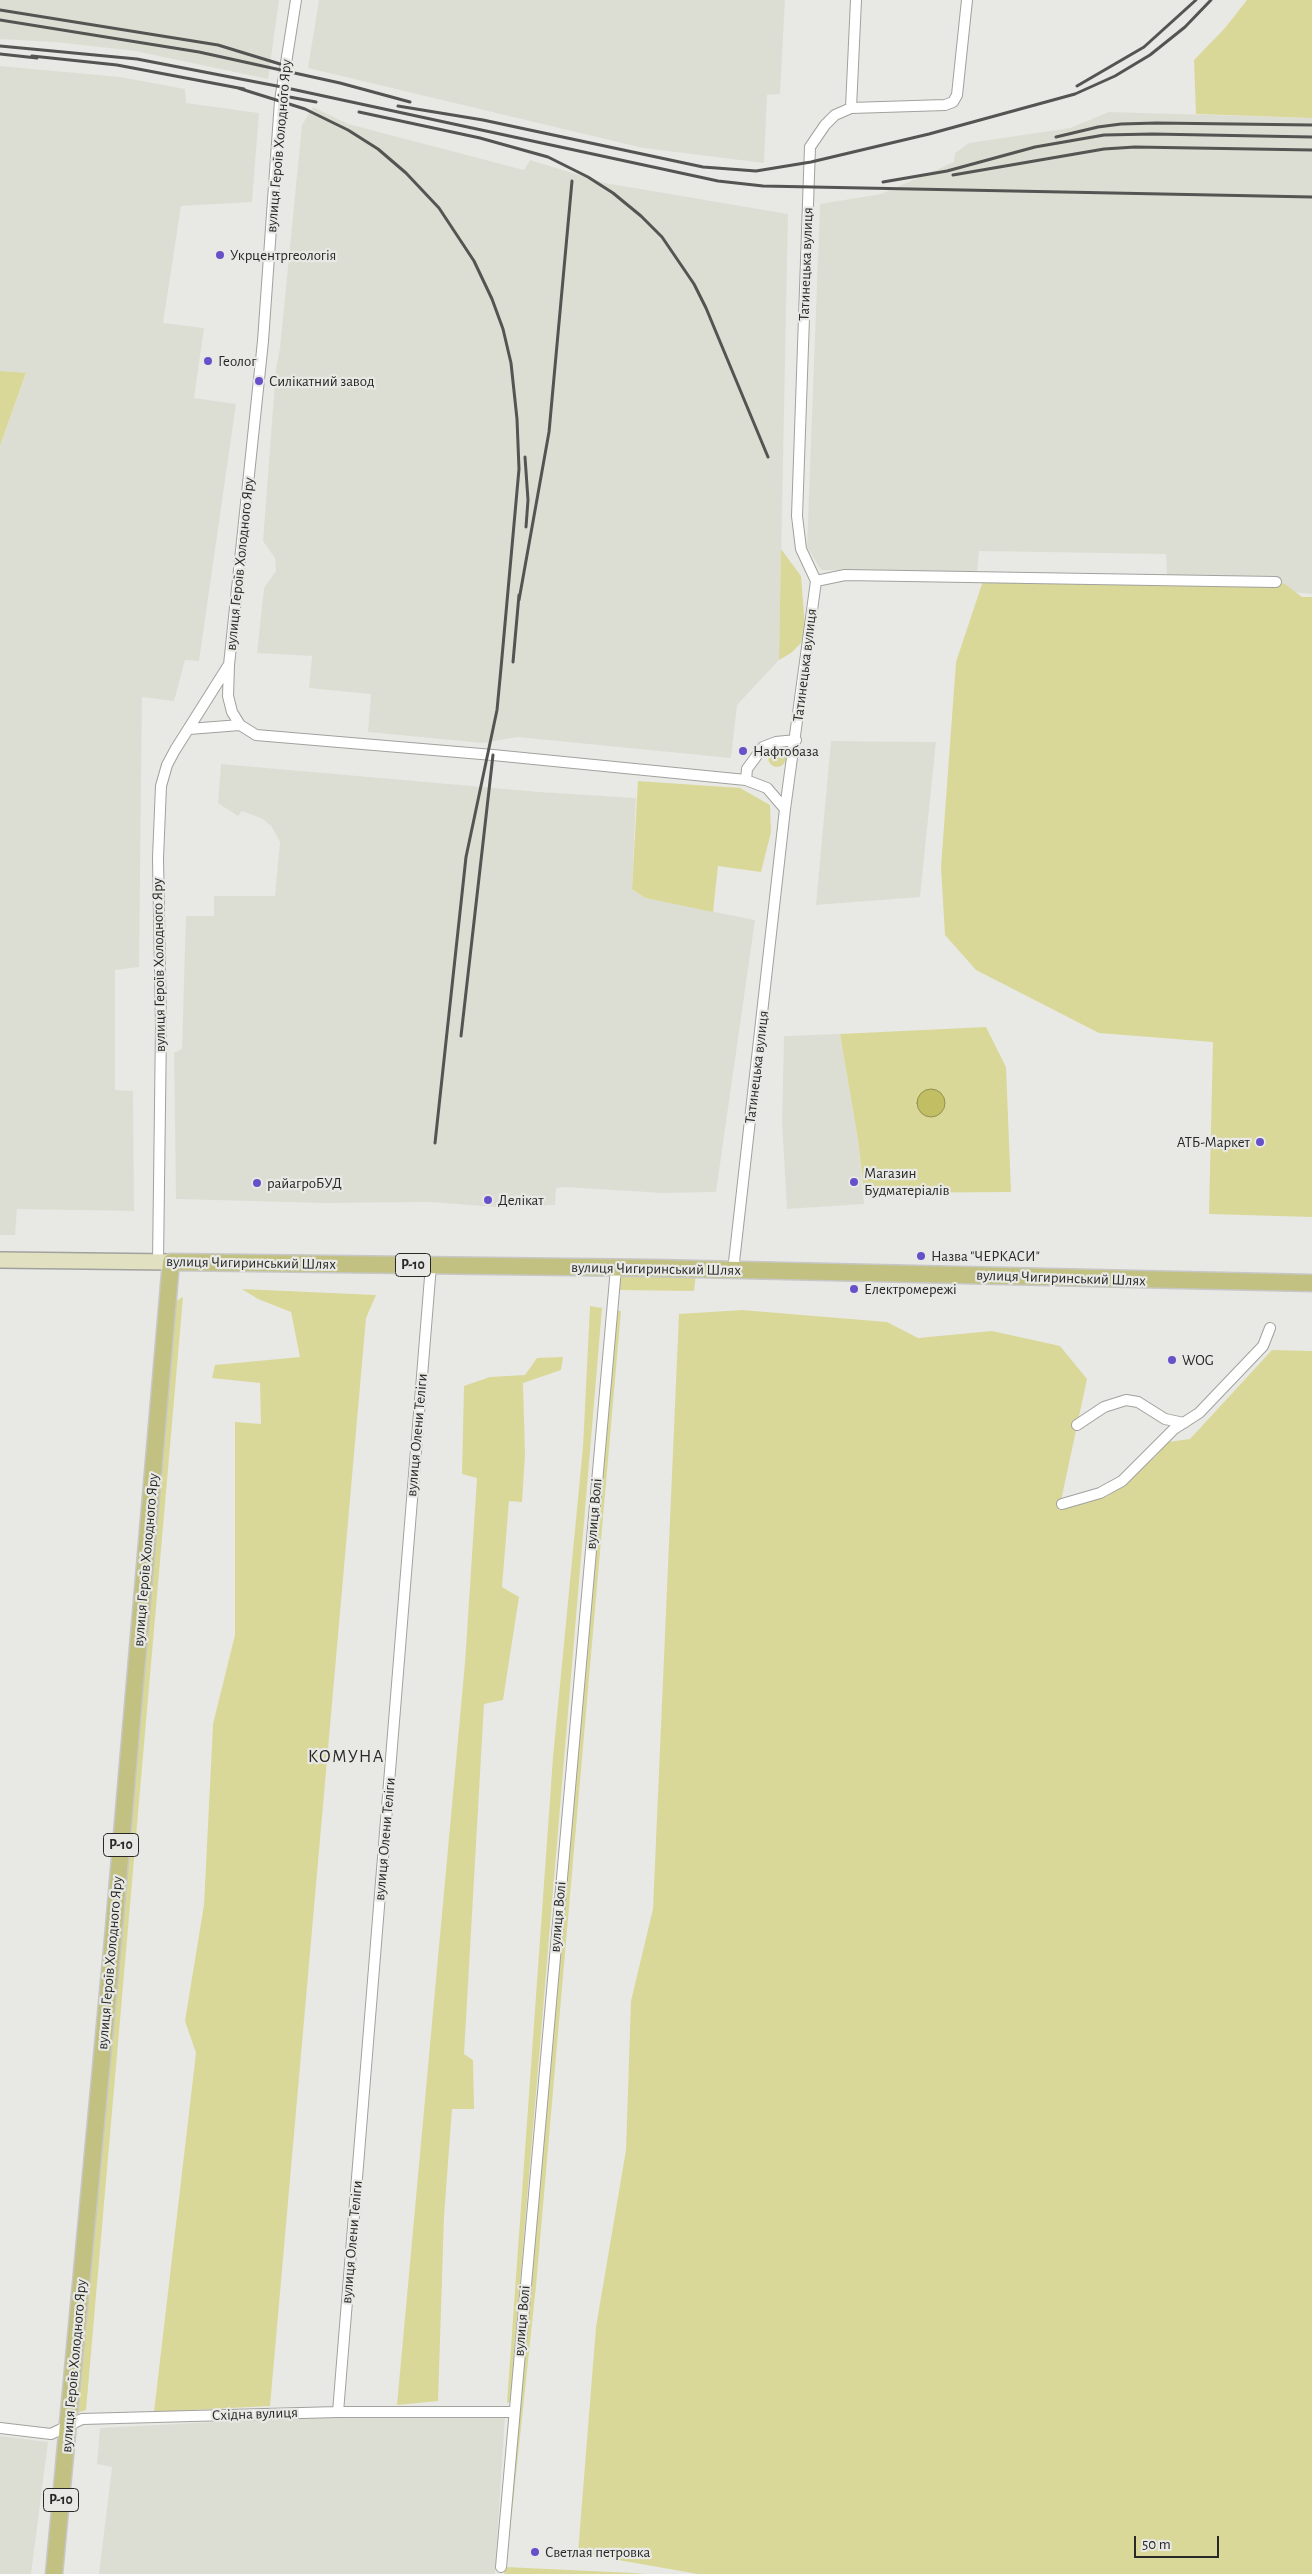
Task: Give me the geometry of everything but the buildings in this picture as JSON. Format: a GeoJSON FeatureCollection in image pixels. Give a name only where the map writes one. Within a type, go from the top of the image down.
{"type":"FeatureCollection","features":[{"type":"Feature","properties":{"kind":"main road","name":"вулиця Чигиринський Шлях"},"geometry":{"type":"LineString","coordinates":[[0,1260],[616,1268],[1312,1283]]}},
{"type":"Feature","properties":{"kind":"main road","name":"вулиця Героїв Холодного Яру"},"geometry":{"type":"LineString","coordinates":[[54,2574],[69,2427],[165,1262]]}},
{"type":"Feature","properties":{"kind":"street","name":"вулиця Героїв Холодного Яру"},"geometry":{"type":"LineString","coordinates":[[165,1262],[158,858],[160,792],[167,765],[229,665],[263,341],[280,101],[296,0]]}},
{"type":"Feature","properties":{"kind":"street"},"geometry":{"type":"LineString","coordinates":[[856,0],[851,108],[945,105],[953,102],[957,95],[967,0]]}},
{"type":"Feature","properties":{"kind":"street","name":"Татинецька вулиця"},"geometry":{"type":"LineString","coordinates":[[734,1271],[785,809],[796,740],[816,580],[801,549],[797,516],[810,147],[825,125],[836,115],[851,108]]}},
{"type":"Feature","properties":{"kind":"street"},"geometry":{"type":"LineString","coordinates":[[816,580],[845,574],[1276,582]]}},
{"type":"Feature","properties":{"kind":"street"},"geometry":{"type":"LineString","coordinates":[[229,665],[228,696],[232,712],[240,725],[256,735],[493,755],[746,780],[767,788],[785,809]]}},
{"type":"Feature","properties":{"kind":"street"},"geometry":{"type":"LineString","coordinates":[[188,729],[240,725]]}},
{"type":"Feature","properties":{"kind":"street"},"geometry":{"type":"LineString","coordinates":[[746,780],[747,769],[763,747],[771,743],[796,740]]}},
{"type":"Feature","properties":{"kind":"street","name":"вулиця Олени Теліги"},"geometry":{"type":"LineString","coordinates":[[338,2412],[431,1265]]}},
{"type":"Feature","properties":{"kind":"street","name":"вулиця Волі"},"geometry":{"type":"LineString","coordinates":[[501,2567],[616,1268]]}},
{"type":"Feature","properties":{"kind":"street"},"geometry":{"type":"LineString","coordinates":[[1062,1504],[1100,1493],[1122,1481],[1174,1429],[1199,1413],[1263,1346],[1270,1328]]}},
{"type":"Feature","properties":{"kind":"street"},"geometry":{"type":"LineString","coordinates":[[1077,1425],[1104,1408],[1126,1400],[1138,1402],[1166,1419],[1184,1423]]}},
{"type":"Feature","properties":{"kind":"street","name":"Східна вулиця"},"geometry":{"type":"LineString","coordinates":[[0,2428],[51,2434],[69,2427],[82,2419],[338,2412],[514,2412]]}},
{"type":"Feature","properties":{"kind":"shaded area"},"geometry":{"type":"Polygon","coordinates":[[[0,0],[279,0],[268,79],[135,51],[55,42],[0,39],[0,0]]]}},
{"type":"Feature","properties":{"kind":"shaded area"},"geometry":{"type":"Polygon","coordinates":[[[319,0],[785,0],[780,94],[767,95],[764,163],[643,148],[308,68],[319,0]]]}},
{"type":"Feature","properties":{"kind":"shaded area"},"geometry":{"type":"Polygon","coordinates":[[[1247,0],[1312,0],[1312,118],[1196,114],[1194,60],[1225,28],[1247,0]]]}},
{"type":"Feature","properties":{"kind":"shaded area"},"geometry":{"type":"Polygon","coordinates":[[[0,66],[120,77],[185,89],[186,103],[259,113],[252,202],[181,206],[163,323],[204,328],[194,398],[236,404],[199,661],[185,660],[174,701],[142,697],[139,967],[115,970],[115,1090],[133,1091],[134,1211],[17,1209],[15,1235],[0,1235],[0,446],[26,374],[0,371],[0,66]]]}},
{"type":"Feature","properties":{"kind":"shaded area","name":"Силікатний завод"},"geometry":{"type":"Polygon","coordinates":[[[313,107],[348,124],[524,170],[530,160],[605,183],[788,214],[779,660],[737,705],[731,758],[517,737],[483,743],[368,732],[371,694],[309,688],[312,656],[257,653],[264,588],[276,571],[275,558],[263,541],[276,369],[280,348],[302,125],[313,107]]]}},
{"type":"Feature","properties":{"kind":"shaded area"},"geometry":{"type":"Polygon","coordinates":[[[1109,112],[1312,118],[1312,594],[1167,579],[1166,554],[979,551],[977,573],[821,570],[807,547],[820,204],[881,194],[954,162],[955,153],[969,143],[1070,128],[1109,112]]]}},
{"type":"Feature","properties":{"kind":"shaded area"},"geometry":{"type":"Polygon","coordinates":[[[0,371],[26,373],[0,446],[0,371]]]}},
{"type":"Feature","properties":{"kind":"shaded area"},"geometry":{"type":"Polygon","coordinates":[[[781,549],[801,576],[805,626],[801,643],[791,653],[779,660],[781,549]]]}},
{"type":"Feature","properties":{"kind":"shaded area"},"geometry":{"type":"Polygon","coordinates":[[[984,578],[1276,582],[1285,584],[1302,597],[1312,597],[1312,1217],[1209,1214],[1213,1042],[1099,1033],[976,970],[945,935],[941,867],[956,662],[984,578]]]}},
{"type":"Feature","properties":{"kind":"shaded area"},"geometry":{"type":"Polygon","coordinates":[[[831,741],[936,742],[920,897],[816,905],[831,741]]]}},
{"type":"Feature","properties":{"kind":"shaded area"},"geometry":{"type":"Polygon","coordinates":[[[777,749],[785,754],[786,758],[781,766],[777,767],[769,762],[768,758],[773,750],[777,749]]]}},
{"type":"Feature","properties":{"kind":"shaded area"},"geometry":{"type":"Polygon","coordinates":[[[221,764],[540,792],[636,798],[632,889],[645,898],[755,920],[716,1192],[662,1193],[565,1187],[556,1188],[555,1205],[497,1207],[429,1202],[325,1203],[176,1199],[174,1053],[182,1049],[186,916],[214,916],[214,896],[275,896],[280,842],[272,827],[263,819],[242,811],[238,816],[218,803],[221,764]]]}},
{"type":"Feature","properties":{"kind":"shaded area"},"geometry":{"type":"Polygon","coordinates":[[[638,781],[740,788],[770,805],[771,832],[761,872],[718,866],[713,912],[645,898],[632,889],[638,781]]]}},
{"type":"Feature","properties":{"kind":"shaded area"},"geometry":{"type":"Polygon","coordinates":[[[986,1027],[1006,1067],[1011,1192],[864,1193],[858,1140],[840,1034],[986,1027]]]}},
{"type":"Feature","properties":{"kind":"shaded area"},"geometry":{"type":"Polygon","coordinates":[[[840,1034],[858,1140],[864,1204],[787,1209],[782,1122],[784,1036],[840,1034]]]}},
{"type":"Feature","properties":{"kind":"shaded area"},"geometry":{"type":"Polygon","coordinates":[[[931,1089],[941,1093],[945,1103],[941,1113],[931,1117],[921,1113],[917,1103],[921,1093],[931,1089]]]}},
{"type":"Feature","properties":{"kind":"shaded area"},"geometry":{"type":"Polygon","coordinates":[[[621,1272],[696,1274],[694,1291],[619,1290],[621,1272]]]}},
{"type":"Feature","properties":{"kind":"shaded area"},"geometry":{"type":"Polygon","coordinates":[[[242,1289],[376,1295],[366,1318],[270,2406],[154,2412],[196,2053],[185,2021],[204,1905],[213,1724],[235,1635],[235,1422],[261,1424],[260,1383],[212,1378],[215,1365],[300,1357],[291,1312],[258,1299],[242,1289]]]}},
{"type":"Feature","properties":{"kind":"shaded area"},"geometry":{"type":"Polygon","coordinates":[[[183,1297],[86,2410],[76,2413],[176,1301],[183,1297]]]}},
{"type":"Feature","properties":{"kind":"shaded area"},"geometry":{"type":"Polygon","coordinates":[[[590,1306],[602,1308],[510,2402],[507,2403],[553,1757],[583,1447],[590,1306]]]}},
{"type":"Feature","properties":{"kind":"shaded area"},"geometry":{"type":"Polygon","coordinates":[[[615,1310],[621,1311],[536,2286],[508,2550],[505,2548],[615,1310]]]}},
{"type":"Feature","properties":{"kind":"shaded area"},"geometry":{"type":"Polygon","coordinates":[[[742,1310],[887,1322],[918,1338],[992,1331],[1060,1346],[1087,1379],[1059,1510],[1108,1496],[1154,1458],[1168,1442],[1190,1439],[1272,1350],[1312,1351],[1312,2574],[698,2574],[578,2553],[596,2327],[626,2150],[631,2001],[653,1909],[679,1314],[742,1310]]]}},
{"type":"Feature","properties":{"kind":"shaded area"},"geometry":{"type":"Polygon","coordinates":[[[563,1357],[561,1370],[523,1383],[525,1455],[522,1502],[509,1501],[502,1587],[519,1597],[503,1700],[484,1704],[464,2054],[473,2060],[474,2109],[452,2109],[444,2217],[438,2401],[397,2405],[465,1663],[477,1478],[462,1474],[464,1386],[490,1377],[525,1375],[537,1358],[563,1357]]]}},
{"type":"Feature","properties":{"kind":"shaded area"},"geometry":{"type":"Polygon","coordinates":[[[505,2415],[495,2574],[99,2574],[112,2467],[97,2464],[100,2428],[326,2416],[505,2415]]]}},
{"type":"Feature","properties":{"kind":"shaded area"},"geometry":{"type":"Polygon","coordinates":[[[0,2436],[48,2442],[31,2574],[0,2574],[0,2436]]]}},
{"type":"Feature","properties":{"kind":"shaded area"},"geometry":{"type":"Polygon","coordinates":[[[505,2567],[634,2573],[646,2574],[504,2574],[505,2567]]]}},
{"type":"Feature","properties":{"kind":"railway"},"geometry":{"type":"LineString","coordinates":[[1077,86],[1144,47],[1196,0]]}},
{"type":"Feature","properties":{"kind":"railway"},"geometry":{"type":"LineString","coordinates":[[398,106],[483,120],[703,167],[756,171],[811,162],[929,134],[1075,94],[1115,76],[1150,55],[1185,27],[1211,0]]}},
{"type":"Feature","properties":{"kind":"railway"},"geometry":{"type":"LineString","coordinates":[[0,10],[218,45],[280,64]]}},
{"type":"Feature","properties":{"kind":"railway"},"geometry":{"type":"LineString","coordinates":[[0,20],[199,52],[340,83],[410,102]]}},
{"type":"Feature","properties":{"kind":"railway"},"geometry":{"type":"LineString","coordinates":[[0,46],[137,59],[282,87],[718,181],[763,186],[1312,197]]}},
{"type":"Feature","properties":{"kind":"railway"},"geometry":{"type":"LineString","coordinates":[[0,54],[37,58]]}},
{"type":"Feature","properties":{"kind":"railway"},"geometry":{"type":"LineString","coordinates":[[32,56],[117,65],[244,89]]}},
{"type":"Feature","properties":{"kind":"railway"},"geometry":{"type":"LineString","coordinates":[[238,88],[305,109],[348,130],[378,149],[406,173],[439,208],[474,261],[492,299],[503,329],[511,363],[517,419],[519,469],[497,710],[466,857],[435,1143]]}},
{"type":"Feature","properties":{"kind":"railway"},"geometry":{"type":"LineString","coordinates":[[279,95],[316,102]]}},
{"type":"Feature","properties":{"kind":"railway"},"geometry":{"type":"LineString","coordinates":[[359,112],[480,138],[548,157],[588,177],[613,193],[641,216],[662,237],[694,284],[706,308],[768,457]]}},
{"type":"Feature","properties":{"kind":"railway"},"geometry":{"type":"LineString","coordinates":[[1056,137],[1098,127],[1121,124],[1312,125]]}},
{"type":"Feature","properties":{"kind":"railway"},"geometry":{"type":"LineString","coordinates":[[883,182],[947,171],[1035,147],[1104,135],[1312,137]]}},
{"type":"Feature","properties":{"kind":"railway"},"geometry":{"type":"LineString","coordinates":[[953,175],[1104,149],[1135,147],[1312,150]]}},
{"type":"Feature","properties":{"kind":"railway"},"geometry":{"type":"LineString","coordinates":[[519,600],[549,432],[572,181]]}},
{"type":"Feature","properties":{"kind":"railway"},"geometry":{"type":"LineString","coordinates":[[525,457],[528,500],[526,527]]}},
{"type":"Feature","properties":{"kind":"railway"},"geometry":{"type":"LineString","coordinates":[[513,662],[519,595]]}},
{"type":"Feature","properties":{"kind":"railway"},"geometry":{"type":"LineString","coordinates":[[461,1036],[493,755]]}},
{"type":"Feature","properties":{"kind":"place","name":"Укрцентргеологія"},"geometry":{"type":"Point","coordinates":[220,255]}},
{"type":"Feature","properties":{"kind":"place","name":"Геолог"},"geometry":{"type":"Point","coordinates":[208,361]}},
{"type":"Feature","properties":{"kind":"place","name":"Силікатний завод"},"geometry":{"type":"Point","coordinates":[259,381]}},
{"type":"Feature","properties":{"kind":"place","name":"Нафтобаза"},"geometry":{"type":"Point","coordinates":[743,751]}},
{"type":"Feature","properties":{"kind":"place","name":"АТБ-Маркет"},"geometry":{"type":"Point","coordinates":[1260,1142]}},
{"type":"Feature","properties":{"kind":"place","name":"Магазин Будматеріалів"},"geometry":{"type":"Point","coordinates":[854,1182]}},
{"type":"Feature","properties":{"kind":"place","name":"райагроБУД"},"geometry":{"type":"Point","coordinates":[257,1183]}},
{"type":"Feature","properties":{"kind":"place","name":"Делікат"},"geometry":{"type":"Point","coordinates":[488,1200]}},
{"type":"Feature","properties":{"kind":"place","name":"Назва \"ЧЕРКАСИ\""},"geometry":{"type":"Point","coordinates":[921,1256]}},
{"type":"Feature","properties":{"kind":"place","name":"Електромережі"},"geometry":{"type":"Point","coordinates":[854,1289]}},
{"type":"Feature","properties":{"kind":"place","name":"WOG"},"geometry":{"type":"Point","coordinates":[1172,1360]}},
{"type":"Feature","properties":{"kind":"place","name":"Светлая петровка"},"geometry":{"type":"Point","coordinates":[535,2552]}},
{"type":"Feature","properties":{"kind":"district","name":"КОМУНА"},"geometry":{"type":"Point","coordinates":[346,1757]}}]}
